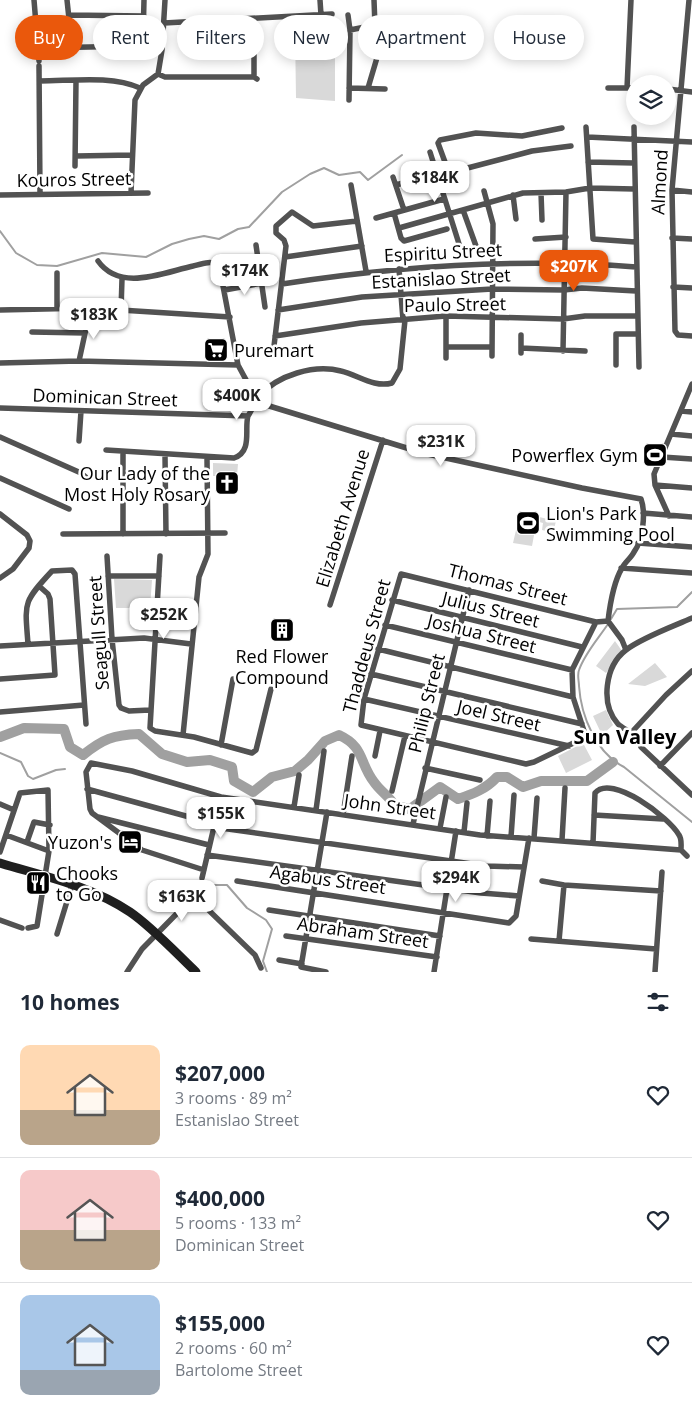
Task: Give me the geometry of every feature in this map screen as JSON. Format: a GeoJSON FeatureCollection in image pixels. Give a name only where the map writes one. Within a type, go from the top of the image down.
{"type":"FeatureCollection","features":[{"type":"Feature","properties":{"kind":"main road"},"geometry":{"type":"LineString","coordinates":[[0,863],[72,885],[121,906],[139,918],[196,972]]}},
{"type":"Feature","properties":{"kind":"street"},"geometry":{"type":"LineString","coordinates":[[34,0],[36,15]]}},
{"type":"Feature","properties":{"kind":"street"},"geometry":{"type":"LineString","coordinates":[[68,0],[69,15]]}},
{"type":"Feature","properties":{"kind":"street"},"geometry":{"type":"LineString","coordinates":[[144,0],[144,15]]}},
{"type":"Feature","properties":{"kind":"street"},"geometry":{"type":"LineString","coordinates":[[164,15],[165,0]]}},
{"type":"Feature","properties":{"kind":"street"},"geometry":{"type":"LineString","coordinates":[[320,0],[322,15],[332,14]]}},
{"type":"Feature","properties":{"kind":"street"},"geometry":{"type":"LineString","coordinates":[[374,0],[375,15]]}},
{"type":"Feature","properties":{"kind":"street"},"geometry":{"type":"LineString","coordinates":[[628,75],[631,0]]}},
{"type":"Feature","properties":{"kind":"street","name":"Almond"},"geometry":{"type":"LineString","coordinates":[[688,0],[672,190],[672,238],[674,327],[678,335],[692,336]]}},
{"type":"Feature","properties":{"kind":"street"},"geometry":{"type":"LineString","coordinates":[[348,15],[350,30],[349,100]]}},
{"type":"Feature","properties":{"kind":"street"},"geometry":{"type":"LineString","coordinates":[[350,30],[358,29]]}},
{"type":"Feature","properties":{"kind":"street"},"geometry":{"type":"LineString","coordinates":[[39,60],[40,194]]}},
{"type":"Feature","properties":{"kind":"street"},"geometry":{"type":"LineString","coordinates":[[131,193],[135,100],[140,88],[158,74],[160,60]]}},
{"type":"Feature","properties":{"kind":"street"},"geometry":{"type":"LineString","coordinates":[[158,74],[165,77],[256,78],[255,60]]}},
{"type":"Feature","properties":{"kind":"street"},"geometry":{"type":"LineString","coordinates":[[368,88],[376,60]]}},
{"type":"Feature","properties":{"kind":"street"},"geometry":{"type":"LineString","coordinates":[[40,81],[113,81],[131,84],[140,88]]}},
{"type":"Feature","properties":{"kind":"street"},"geometry":{"type":"LineString","coordinates":[[75,166],[76,81]]}},
{"type":"Feature","properties":{"kind":"street"},"geometry":{"type":"LineString","coordinates":[[349,88],[385,89]]}},
{"type":"Feature","properties":{"kind":"street"},"geometry":{"type":"LineString","coordinates":[[608,88],[626,88]]}},
{"type":"Feature","properties":{"kind":"street"},"geometry":{"type":"LineString","coordinates":[[676,91],[692,92]]}},
{"type":"Feature","properties":{"kind":"street"},"geometry":{"type":"LineString","coordinates":[[586,127],[593,239],[635,242]]}},
{"type":"Feature","properties":{"kind":"street"},"geometry":{"type":"LineString","coordinates":[[634,127],[639,367]]}},
{"type":"Feature","properties":{"kind":"street"},"geometry":{"type":"LineString","coordinates":[[449,173],[438,143],[440,140],[476,133],[522,136],[562,128]]}},
{"type":"Feature","properties":{"kind":"street"},"geometry":{"type":"LineString","coordinates":[[587,137],[692,142]]}},
{"type":"Feature","properties":{"kind":"street"},"geometry":{"type":"LineString","coordinates":[[437,176],[532,151],[568,146]]}},
{"type":"Feature","properties":{"kind":"street"},"geometry":{"type":"LineString","coordinates":[[430,152],[460,247]]}},
{"type":"Feature","properties":{"kind":"street"},"geometry":{"type":"LineString","coordinates":[[76,156],[132,155]]}},
{"type":"Feature","properties":{"kind":"street"},"geometry":{"type":"LineString","coordinates":[[588,162],[634,164]]}},
{"type":"Feature","properties":{"kind":"street"},"geometry":{"type":"LineString","coordinates":[[396,185],[428,176]]}},
{"type":"Feature","properties":{"kind":"street"},"geometry":{"type":"LineString","coordinates":[[394,177],[404,210]]}},
{"type":"Feature","properties":{"kind":"street"},"geometry":{"type":"LineString","coordinates":[[351,185],[366,271]]}},
{"type":"Feature","properties":{"kind":"street"},"geometry":{"type":"LineString","coordinates":[[398,228],[513,195],[566,192],[590,188],[634,189]]}},
{"type":"Feature","properties":{"kind":"street"},"geometry":{"type":"LineString","coordinates":[[672,190],[692,192]]}},
{"type":"Feature","properties":{"kind":"street"},"geometry":{"type":"LineString","coordinates":[[484,191],[493,224],[492,356]]}},
{"type":"Feature","properties":{"kind":"street"},"geometry":{"type":"LineString","coordinates":[[541,192],[542,220]]}},
{"type":"Feature","properties":{"kind":"street"},"geometry":{"type":"LineString","coordinates":[[562,350],[566,192]]}},
{"type":"Feature","properties":{"kind":"street","name":"Kouros Street"},"geometry":{"type":"LineString","coordinates":[[0,195],[148,193]]}},
{"type":"Feature","properties":{"kind":"street"},"geometry":{"type":"LineString","coordinates":[[513,195],[516,219]]}},
{"type":"Feature","properties":{"kind":"street"},"geometry":{"type":"LineString","coordinates":[[376,218],[444,199]]}},
{"type":"Feature","properties":{"kind":"street"},"geometry":{"type":"LineString","coordinates":[[463,210],[476,246]]}},
{"type":"Feature","properties":{"kind":"street"},"geometry":{"type":"LineString","coordinates":[[274,346],[286,242],[275,230],[276,226],[292,212],[313,226],[357,221]]}},
{"type":"Feature","properties":{"kind":"street"},"geometry":{"type":"LineString","coordinates":[[394,213],[404,240],[447,229]]}},
{"type":"Feature","properties":{"kind":"street"},"geometry":{"type":"LineString","coordinates":[[534,239],[566,238]]}},
{"type":"Feature","properties":{"kind":"street"},"geometry":{"type":"LineString","coordinates":[[672,238],[692,239]]}},
{"type":"Feature","properties":{"kind":"street"},"geometry":{"type":"LineString","coordinates":[[256,245],[265,307]]}},
{"type":"Feature","properties":{"kind":"street"},"geometry":{"type":"LineString","coordinates":[[285,257],[362,246]]}},
{"type":"Feature","properties":{"kind":"street"},"geometry":{"type":"LineString","coordinates":[[98,261],[107,272],[122,279],[143,278],[203,263],[217,263],[221,267],[238,364],[258,398],[271,407],[423,453],[641,499],[643,513],[638,543],[635,551],[621,568],[609,607],[608,621],[622,640],[626,650]]}},
{"type":"Feature","properties":{"kind":"street","name":"Espiritu Street"},"geometry":{"type":"LineString","coordinates":[[282,284],[366,271],[493,263],[565,265],[583,263],[636,267]]}},
{"type":"Feature","properties":{"kind":"street"},"geometry":{"type":"LineString","coordinates":[[106,450],[207,458],[234,458],[241,455],[246,442],[248,420],[258,398],[291,376],[316,369],[340,370],[379,385],[392,383],[400,369],[404,330],[399,269]]}},
{"type":"Feature","properties":{"kind":"street"},"geometry":{"type":"LineString","coordinates":[[56,308],[57,273]]}},
{"type":"Feature","properties":{"kind":"street"},"geometry":{"type":"LineString","coordinates":[[121,310],[122,279]]}},
{"type":"Feature","properties":{"kind":"street"},"geometry":{"type":"LineString","coordinates":[[225,290],[262,283]]}},
{"type":"Feature","properties":{"kind":"street"},"geometry":{"type":"LineString","coordinates":[[673,287],[692,288]]}},
{"type":"Feature","properties":{"kind":"street","name":"Estanislao Street"},"geometry":{"type":"LineString","coordinates":[[278,310],[362,297],[492,289],[564,290],[582,288],[636,291]]}},
{"type":"Feature","properties":{"kind":"street"},"geometry":{"type":"LineString","coordinates":[[0,310],[56,308],[230,317]]}},
{"type":"Feature","properties":{"kind":"street"},"geometry":{"type":"LineString","coordinates":[[79,361],[89,315]]}},
{"type":"Feature","properties":{"kind":"street"},"geometry":{"type":"LineString","coordinates":[[446,316],[446,358]]}},
{"type":"Feature","properties":{"kind":"street","name":"Paulo Street"},"geometry":{"type":"LineString","coordinates":[[275,336],[446,316],[563,319],[585,316],[637,316]]}},
{"type":"Feature","properties":{"kind":"street"},"geometry":{"type":"LineString","coordinates":[[32,332],[85,333]]}},
{"type":"Feature","properties":{"kind":"street"},"geometry":{"type":"LineString","coordinates":[[616,365],[616,334],[638,334]]}},
{"type":"Feature","properties":{"kind":"street"},"geometry":{"type":"LineString","coordinates":[[521,335],[521,351],[585,351]]}},
{"type":"Feature","properties":{"kind":"street"},"geometry":{"type":"LineString","coordinates":[[446,348],[492,347]]}},
{"type":"Feature","properties":{"kind":"street"},"geometry":{"type":"LineString","coordinates":[[0,363],[79,361],[238,364]]}},
{"type":"Feature","properties":{"kind":"street"},"geometry":{"type":"LineString","coordinates":[[669,516],[655,485],[654,474],[692,384]]}},
{"type":"Feature","properties":{"kind":"street","name":"Dominican Street"},"geometry":{"type":"LineString","coordinates":[[0,408],[248,420]]}},
{"type":"Feature","properties":{"kind":"street"},"geometry":{"type":"LineString","coordinates":[[680,411],[692,412]]}},
{"type":"Feature","properties":{"kind":"street"},"geometry":{"type":"LineString","coordinates":[[79,441],[81,412]]}},
{"type":"Feature","properties":{"kind":"street"},"geometry":{"type":"LineString","coordinates":[[671,434],[692,436]]}},
{"type":"Feature","properties":{"kind":"street"},"geometry":{"type":"LineString","coordinates":[[0,437],[81,473],[87,478]]}},
{"type":"Feature","properties":{"kind":"street","name":"Elizabeth Avenue"},"geometry":{"type":"LineString","coordinates":[[330,605],[382,440]]}},
{"type":"Feature","properties":{"kind":"street"},"geometry":{"type":"LineString","coordinates":[[123,452],[123,534]]}},
{"type":"Feature","properties":{"kind":"street"},"geometry":{"type":"LineString","coordinates":[[165,455],[166,534]]}},
{"type":"Feature","properties":{"kind":"street"},"geometry":{"type":"LineString","coordinates":[[662,457],[692,459]]}},
{"type":"Feature","properties":{"kind":"street"},"geometry":{"type":"LineString","coordinates":[[183,734],[199,578],[208,554],[207,458]]}},
{"type":"Feature","properties":{"kind":"street"},"geometry":{"type":"LineString","coordinates":[[0,486],[1,478],[69,509]]}},
{"type":"Feature","properties":{"kind":"street"},"geometry":{"type":"LineString","coordinates":[[655,485],[692,488]]}},
{"type":"Feature","properties":{"kind":"street"},"geometry":{"type":"LineString","coordinates":[[643,513],[692,517]]}},
{"type":"Feature","properties":{"kind":"street"},"geometry":{"type":"LineString","coordinates":[[0,514],[27,535],[30,541],[29,548],[13,569],[0,578]]}},
{"type":"Feature","properties":{"kind":"street"},"geometry":{"type":"LineString","coordinates":[[63,534],[225,533]]}},
{"type":"Feature","properties":{"kind":"street"},"geometry":{"type":"LineString","coordinates":[[638,543],[692,547]]}},
{"type":"Feature","properties":{"kind":"street","name":"Seagull Street"},"geometry":{"type":"LineString","coordinates":[[107,556],[112,639],[121,708],[129,711],[150,710]]}},
{"type":"Feature","properties":{"kind":"street"},"geometry":{"type":"LineString","coordinates":[[160,556],[150,728],[155,731],[183,734],[252,753],[256,750],[271,689]]}},
{"type":"Feature","properties":{"kind":"street"},"geometry":{"type":"LineString","coordinates":[[621,568],[692,573]]}},
{"type":"Feature","properties":{"kind":"street"},"geometry":{"type":"LineString","coordinates":[[28,644],[26,604],[52,571],[69,569],[73,572],[86,724]]}},
{"type":"Feature","properties":{"kind":"street","name":"Thomas Street"},"geometry":{"type":"LineString","coordinates":[[401,574],[596,622],[608,621]]}},
{"type":"Feature","properties":{"kind":"street","name":"Thaddeus Street"},"geometry":{"type":"LineString","coordinates":[[380,731],[361,726],[364,699],[401,574]]}},
{"type":"Feature","properties":{"kind":"street"},"geometry":{"type":"LineString","coordinates":[[108,576],[159,576]]}},
{"type":"Feature","properties":{"kind":"street"},"geometry":{"type":"LineString","coordinates":[[0,679],[55,675],[50,599],[39,586]]}},
{"type":"Feature","properties":{"kind":"street","name":"Philip Street"},"geometry":{"type":"LineString","coordinates":[[413,824],[431,742],[469,590]]}},
{"type":"Feature","properties":{"kind":"street","name":"Julius Street"},"geometry":{"type":"LineString","coordinates":[[392,600],[582,647]]}},
{"type":"Feature","properties":{"kind":"street"},"geometry":{"type":"LineString","coordinates":[[692,618],[626,650],[611,672],[607,696],[611,713],[618,724],[630,733],[666,694],[692,671]]}},
{"type":"Feature","properties":{"kind":"street"},"geometry":{"type":"LineString","coordinates":[[375,756],[380,731],[526,764],[584,738],[586,734],[573,697],[572,670],[596,622]]}},
{"type":"Feature","properties":{"kind":"street","name":"Joshua Street"},"geometry":{"type":"LineString","coordinates":[[385,625],[572,670]]}},
{"type":"Feature","properties":{"kind":"street"},"geometry":{"type":"LineString","coordinates":[[0,646],[112,639],[154,640],[191,644]]}},
{"type":"Feature","properties":{"kind":"street"},"geometry":{"type":"LineString","coordinates":[[378,649],[573,697]]}},
{"type":"Feature","properties":{"kind":"street"},"geometry":{"type":"LineString","coordinates":[[371,674],[582,724]]}},
{"type":"Feature","properties":{"kind":"street"},"geometry":{"type":"LineString","coordinates":[[221,745],[233,679]]}},
{"type":"Feature","properties":{"kind":"street","name":"Joel Street"},"geometry":{"type":"LineString","coordinates":[[364,699],[569,746]]}},
{"type":"Feature","properties":{"kind":"street"},"geometry":{"type":"LineString","coordinates":[[0,712],[84,705]]}},
{"type":"Feature","properties":{"kind":"street"},"geometry":{"type":"LineString","coordinates":[[660,766],[692,734]]}},
{"type":"Feature","properties":{"kind":"street"},"geometry":{"type":"LineString","coordinates":[[392,791],[405,736]]}},
{"type":"Feature","properties":{"kind":"street"},"geometry":{"type":"LineString","coordinates":[[641,747],[692,795]]}},
{"type":"Feature","properties":{"kind":"street"},"geometry":{"type":"LineString","coordinates":[[316,810],[324,751]]}},
{"type":"Feature","properties":{"kind":"street"},"geometry":{"type":"LineString","coordinates":[[343,814],[352,756]]}},
{"type":"Feature","properties":{"kind":"street","name":"John Street"},"geometry":{"type":"LineString","coordinates":[[87,789],[87,768],[91,763],[132,771],[221,797],[487,836],[681,850]]}},
{"type":"Feature","properties":{"kind":"street"},"geometry":{"type":"LineString","coordinates":[[425,768],[480,780]]}},
{"type":"Feature","properties":{"kind":"street"},"geometry":{"type":"LineString","coordinates":[[294,807],[299,775]]}},
{"type":"Feature","properties":{"kind":"street"},"geometry":{"type":"LineString","coordinates":[[562,840],[565,788]]}},
{"type":"Feature","properties":{"kind":"street"},"geometry":{"type":"LineString","coordinates":[[204,870],[142,850],[96,816],[90,809],[87,789],[214,825],[486,866],[524,867]]}},
{"type":"Feature","properties":{"kind":"street"},"geometry":{"type":"LineString","coordinates":[[592,843],[595,793],[600,789],[607,789],[629,793],[664,819],[679,834],[681,850],[687,856]]}},
{"type":"Feature","properties":{"kind":"street"},"geometry":{"type":"LineString","coordinates":[[0,852],[21,792],[48,790],[49,851],[37,926],[25,928],[0,920]]}},
{"type":"Feature","properties":{"kind":"street"},"geometry":{"type":"LineString","coordinates":[[511,837],[514,795]]}},
{"type":"Feature","properties":{"kind":"street"},"geometry":{"type":"LineString","coordinates":[[127,972],[134,958],[155,934],[194,896],[204,870],[221,797]]}},
{"type":"Feature","properties":{"kind":"street"},"geometry":{"type":"LineString","coordinates":[[440,828],[446,797]]}},
{"type":"Feature","properties":{"kind":"street"},"geometry":{"type":"LineString","coordinates":[[207,854],[448,888],[519,896],[532,838],[537,798]]}},
{"type":"Feature","properties":{"kind":"street"},"geometry":{"type":"LineString","coordinates":[[487,836],[490,801]]}},
{"type":"Feature","properties":{"kind":"street"},"geometry":{"type":"LineString","coordinates":[[464,832],[467,803]]}},
{"type":"Feature","properties":{"kind":"street"},"geometry":{"type":"LineString","coordinates":[[0,804],[14,810]]}},
{"type":"Feature","properties":{"kind":"street"},"geometry":{"type":"LineString","coordinates":[[302,966],[327,812]]}},
{"type":"Feature","properties":{"kind":"street"},"geometry":{"type":"LineString","coordinates":[[594,815],[664,819]]}},
{"type":"Feature","properties":{"kind":"street"},"geometry":{"type":"LineString","coordinates":[[96,816],[209,845]]}},
{"type":"Feature","properties":{"kind":"street"},"geometry":{"type":"LineString","coordinates":[[27,842],[34,822],[50,825]]}},
{"type":"Feature","properties":{"kind":"street"},"geometry":{"type":"LineString","coordinates":[[434,972],[456,831]]}},
{"type":"Feature","properties":{"kind":"street"},"geometry":{"type":"LineString","coordinates":[[6,835],[49,851]]}},
{"type":"Feature","properties":{"kind":"street"},"geometry":{"type":"LineString","coordinates":[[655,972],[662,872]]}},
{"type":"Feature","properties":{"kind":"street","name":"Agabus Street"},"geometry":{"type":"LineString","coordinates":[[237,881],[444,911],[509,923],[516,916],[519,896]]}},
{"type":"Feature","properties":{"kind":"street"},"geometry":{"type":"LineString","coordinates":[[542,881],[564,885],[661,891]]}},
{"type":"Feature","properties":{"kind":"street"},"geometry":{"type":"LineString","coordinates":[[57,934],[72,885]]}},
{"type":"Feature","properties":{"kind":"street"},"geometry":{"type":"LineString","coordinates":[[559,941],[564,885]]}},
{"type":"Feature","properties":{"kind":"street"},"geometry":{"type":"LineString","coordinates":[[194,896],[254,955],[261,968]]}},
{"type":"Feature","properties":{"kind":"street"},"geometry":{"type":"LineString","coordinates":[[269,910],[440,936]]}},
{"type":"Feature","properties":{"kind":"street","name":"Abraham Street"},"geometry":{"type":"LineString","coordinates":[[286,936],[437,958]]}},
{"type":"Feature","properties":{"kind":"street"},"geometry":{"type":"LineString","coordinates":[[531,939],[656,949]]}},
{"type":"Feature","properties":{"kind":"street"},"geometry":{"type":"LineString","coordinates":[[279,960],[326,972]]}},
{"type":"Feature","properties":{"kind":"shaded area"},"geometry":{"type":"Polygon","coordinates":[[[295,60],[335,60],[335,101],[296,98],[295,60]]]}},
{"type":"Feature","properties":{"kind":"shaded area"},"geometry":{"type":"Polygon","coordinates":[[[213,463],[238,464],[237,476],[213,476],[213,463]]]}},
{"type":"Feature","properties":{"kind":"shaded area"},"geometry":{"type":"Polygon","coordinates":[[[518,512],[556,521],[553,533],[542,530],[543,523],[517,516],[518,512]]]}},
{"type":"Feature","properties":{"kind":"shaded area"},"geometry":{"type":"Polygon","coordinates":[[[517,526],[535,530],[532,546],[513,543],[517,526]]]}},
{"type":"Feature","properties":{"kind":"shaded area"},"geometry":{"type":"Polygon","coordinates":[[[114,579],[152,580],[150,608],[116,608],[114,579]]]}},
{"type":"Feature","properties":{"kind":"shaded area"},"geometry":{"type":"Polygon","coordinates":[[[615,641],[622,651],[606,673],[596,666],[615,641]]]}},
{"type":"Feature","properties":{"kind":"shaded area"},"geometry":{"type":"Polygon","coordinates":[[[655,663],[667,677],[645,686],[628,684],[655,663]]]}},
{"type":"Feature","properties":{"kind":"shaded area"},"geometry":{"type":"Polygon","coordinates":[[[606,710],[613,725],[602,735],[593,716],[606,710]]]}},
{"type":"Feature","properties":{"kind":"shaded area"},"geometry":{"type":"Polygon","coordinates":[[[583,743],[592,760],[566,773],[558,756],[583,743]]]}},
{"type":"Feature","properties":{"kind":"waterway"},"geometry":{"type":"LineString","coordinates":[[0,231],[16,253],[37,265],[57,266],[102,253],[146,257],[172,244],[189,239],[204,236],[219,239],[238,229],[249,227],[282,192],[310,174],[324,168],[339,175],[360,172],[368,180],[402,155]]}},
{"type":"Feature","properties":{"kind":"waterway"},"geometry":{"type":"LineString","coordinates":[[611,619],[617,609],[677,607],[692,592]]}},
{"type":"Feature","properties":{"kind":"waterway"},"geometry":{"type":"LineString","coordinates":[[608,624],[588,652],[578,672],[580,698],[587,721],[605,753],[692,822]]}},
{"type":"Feature","properties":{"kind":"waterway"},"geometry":{"type":"LineString","coordinates":[[0,737],[24,728],[64,729],[70,747],[83,755],[109,739],[122,735],[139,734],[162,754],[187,762],[210,760],[232,767],[234,781],[253,792],[272,777],[295,771],[325,741],[339,735],[358,750],[369,775],[395,806],[410,809],[440,787],[458,799],[479,791],[497,777],[507,777],[523,787],[541,781],[587,781],[613,762]]}},
{"type":"Feature","properties":{"kind":"waterway"},"geometry":{"type":"LineString","coordinates":[[0,753],[21,762],[28,776],[33,779],[56,770],[65,769]]}},
{"type":"Feature","properties":{"kind":"waterway"},"geometry":{"type":"LineString","coordinates":[[212,885],[227,885],[247,908],[266,920],[272,929],[263,961],[267,972]]}},
{"type":"Feature","properties":{"kind":"place","name":"Puremart"},"geometry":{"type":"Point","coordinates":[216,350]}},
{"type":"Feature","properties":{"kind":"place","name":"Powerflex Gym"},"geometry":{"type":"Point","coordinates":[655,455]}},
{"type":"Feature","properties":{"kind":"place","name":"Our Lady of the Most Holy Rosary"},"geometry":{"type":"Point","coordinates":[227,483]}},
{"type":"Feature","properties":{"kind":"place","name":"Lion's Park Swimming Pool"},"geometry":{"type":"Point","coordinates":[528,523]}},
{"type":"Feature","properties":{"kind":"place","name":"Red Flower Compound"},"geometry":{"type":"Point","coordinates":[282,630]}},
{"type":"Feature","properties":{"kind":"place","name":"Yuzon's"},"geometry":{"type":"Point","coordinates":[130,842]}},
{"type":"Feature","properties":{"kind":"place","name":"Chooks to Go"},"geometry":{"type":"Point","coordinates":[38,883]}},
{"type":"Feature","properties":{"kind":"district","name":"Sun Valley"},"geometry":{"type":"Point","coordinates":[625,736]}}]}
